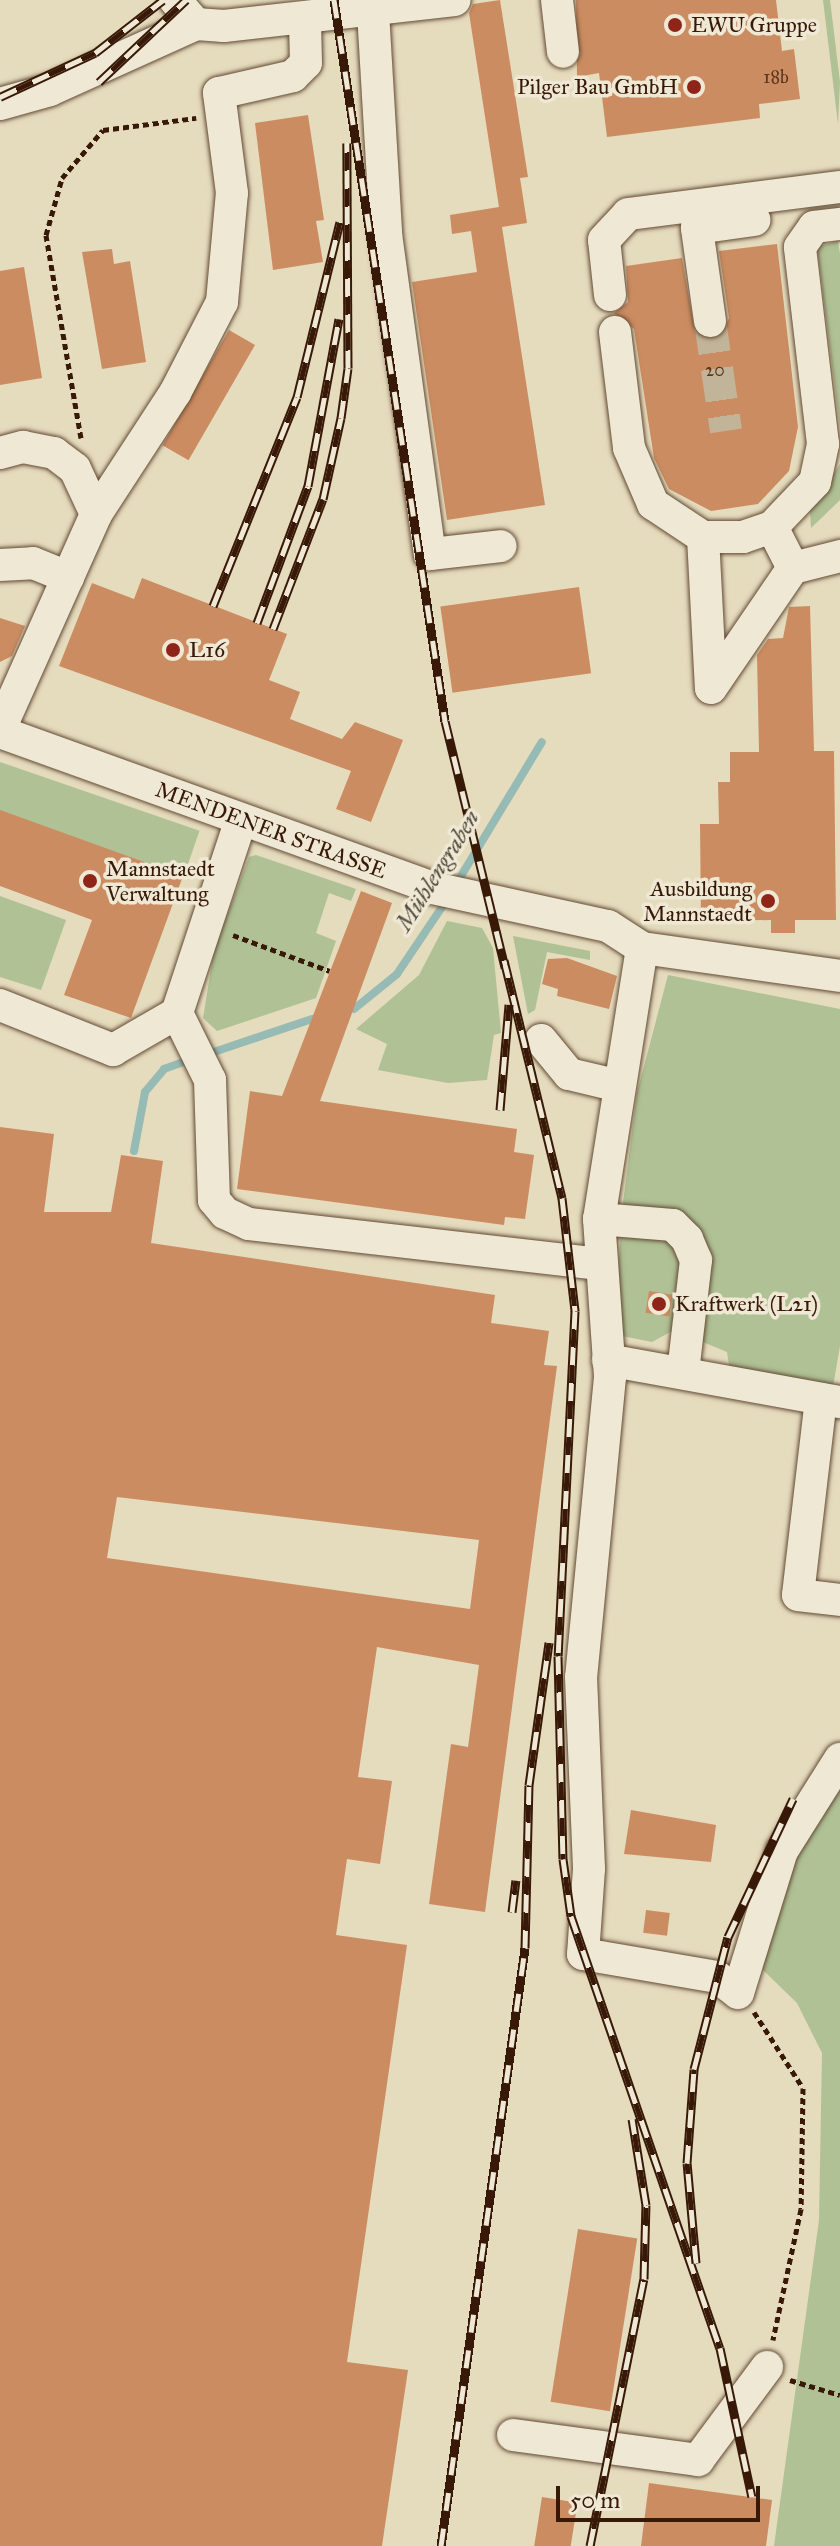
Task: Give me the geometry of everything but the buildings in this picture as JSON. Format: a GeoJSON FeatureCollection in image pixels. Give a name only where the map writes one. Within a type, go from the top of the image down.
{"type":"FeatureCollection","features":[{"type":"Feature","properties":{"kind":"lane"},"geometry":{"type":"LineString","coordinates":[[0,104],[50,90],[185,12],[305,21],[455,0]]}},
{"type":"Feature","properties":{"kind":"lane"},"geometry":{"type":"LineString","coordinates":[[557,0],[563,52]]}},
{"type":"Feature","properties":{"kind":"lane"},"geometry":{"type":"LineString","coordinates":[[373,12],[386,234],[430,554],[501,546]]}},
{"type":"Feature","properties":{"kind":"lane"},"geometry":{"type":"LineString","coordinates":[[0,731],[96,514],[175,393],[222,302],[232,193],[219,93],[293,76],[306,63],[305,21]]}},
{"type":"Feature","properties":{"kind":"lane"},"geometry":{"type":"LineString","coordinates":[[610,295],[604,240],[628,214],[840,187]]}},
{"type":"Feature","properties":{"kind":"lane"},"geometry":{"type":"LineString","coordinates":[[710,321],[697,228],[840,207]]}},
{"type":"Feature","properties":{"kind":"lane"},"geometry":{"type":"LineString","coordinates":[[615,332],[629,448],[653,504],[703,537],[743,537],[772,527],[815,482],[823,444],[800,247],[814,227],[840,224]]}},
{"type":"Feature","properties":{"kind":"lane"},"geometry":{"type":"LineString","coordinates":[[0,453],[23,447],[54,453],[75,469],[96,514]]}},
{"type":"Feature","properties":{"kind":"lane"},"geometry":{"type":"LineString","coordinates":[[772,527],[793,568]]}},
{"type":"Feature","properties":{"kind":"lane"},"geometry":{"type":"LineString","coordinates":[[703,537],[711,688],[793,568],[840,556]]}},
{"type":"Feature","properties":{"kind":"lane"},"geometry":{"type":"LineString","coordinates":[[0,565],[33,563],[68,577]]}},
{"type":"Feature","properties":{"kind":"lane","name":"MENDENER STRASSE"},"geometry":{"type":"LineString","coordinates":[[0,731],[466,898],[608,926],[642,948],[831,974]]}},
{"type":"Feature","properties":{"kind":"lane"},"geometry":{"type":"LineString","coordinates":[[241,819],[206,924],[182,1022],[210,1080],[214,1200],[225,1213],[249,1224],[598,1264]]}},
{"type":"Feature","properties":{"kind":"lane"},"geometry":{"type":"LineString","coordinates":[[642,948],[615,1085],[599,1219],[598,1264],[608,1360],[581,1677],[589,1869],[583,1954],[717,1977],[738,1993],[782,1851],[840,1759]]}},
{"type":"Feature","properties":{"kind":"lane"},"geometry":{"type":"LineString","coordinates":[[0,1005],[113,1050],[182,1022]]}},
{"type":"Feature","properties":{"kind":"lane"},"geometry":{"type":"LineString","coordinates":[[541,1040],[569,1074],[615,1085]]}},
{"type":"Feature","properties":{"kind":"lane"},"geometry":{"type":"LineString","coordinates":[[599,1219],[673,1225],[687,1239],[696,1260],[683,1372]]}},
{"type":"Feature","properties":{"kind":"lane"},"geometry":{"type":"LineString","coordinates":[[608,1360],[831,1401],[798,1595],[840,1600]]}},
{"type":"Feature","properties":{"kind":"lane"},"geometry":{"type":"LineString","coordinates":[[513,2435],[698,2460],[767,2367]]}},
{"type":"Feature","properties":{"kind":"path"},"geometry":{"type":"LineString","coordinates":[[75,469],[86,463],[46,235],[62,178],[103,130],[221,115]]}},
{"type":"Feature","properties":{"kind":"path"},"geometry":{"type":"LineString","coordinates":[[206,924],[330,971]]}},
{"type":"Feature","properties":{"kind":"path"},"geometry":{"type":"LineString","coordinates":[[738,1993],[778,2039],[803,2088],[801,2209],[767,2367],[811,2392],[840,2395]]}},
{"type":"Feature","properties":{"kind":"green space"},"geometry":{"type":"Polygon","coordinates":[[[823,0],[830,0],[840,82],[838,124],[823,0]]]}},
{"type":"Feature","properties":{"kind":"green space"},"geometry":{"type":"Polygon","coordinates":[[[838,241],[840,254],[840,427],[817,247],[838,241]]]}},
{"type":"Feature","properties":{"kind":"green space"},"geometry":{"type":"Polygon","coordinates":[[[840,464],[840,500],[811,528],[810,511],[840,464]]]}},
{"type":"Feature","properties":{"kind":"green space"},"geometry":{"type":"Polygon","coordinates":[[[0,762],[200,831],[184,876],[0,813],[0,762]]]}},
{"type":"Feature","properties":{"kind":"green space"},"geometry":{"type":"Polygon","coordinates":[[[256,855],[356,889],[351,901],[329,893],[316,933],[336,941],[316,998],[217,1031],[203,1018],[214,950],[249,857],[256,855]]]}},
{"type":"Feature","properties":{"kind":"green space"},"geometry":{"type":"Polygon","coordinates":[[[0,896],[66,920],[41,990],[0,977],[0,896]]]}},
{"type":"Feature","properties":{"kind":"green space"},"geometry":{"type":"Polygon","coordinates":[[[447,921],[482,928],[493,948],[501,1033],[494,1035],[487,1080],[448,1083],[378,1070],[387,1044],[356,1029],[419,975],[447,921]]]}},
{"type":"Feature","properties":{"kind":"green space"},"geometry":{"type":"Polygon","coordinates":[[[513,936],[590,951],[590,960],[547,952],[535,1010],[528,1014],[513,936]]]}},
{"type":"Feature","properties":{"kind":"green space"},"geometry":{"type":"Polygon","coordinates":[[[668,975],[840,1009],[840,1346],[833,1387],[730,1371],[727,1352],[674,1330],[652,1342],[622,1336],[616,1299],[623,1203],[637,1093],[668,975]]]}},
{"type":"Feature","properties":{"kind":"green space"},"geometry":{"type":"Polygon","coordinates":[[[840,1785],[840,2546],[774,2546],[819,2220],[822,2053],[797,2003],[762,1969],[792,1864],[840,1785]]]}},
{"type":"Feature","properties":{"kind":"waterway","name":"Mühlengraben"},"geometry":{"type":"LineString","coordinates":[[455,886],[542,742]]}},
{"type":"Feature","properties":{"kind":"waterway","name":"Mühlengraben"},"geometry":{"type":"LineString","coordinates":[[354,1009],[397,974],[448,898]]}},
{"type":"Feature","properties":{"kind":"waterway","name":"Mühlengraben"},"geometry":{"type":"LineString","coordinates":[[205,1055],[312,1019]]}},
{"type":"Feature","properties":{"kind":"waterway","name":"Mühlengraben"},"geometry":{"type":"LineString","coordinates":[[134,1151],[145,1092],[164,1069],[192,1059]]}},
{"type":"Feature","properties":{"kind":"tunnel"},"geometry":{"type":"LineString","coordinates":[[710,321],[726,431]]}},
{"type":"Feature","properties":{"kind":"railway"},"geometry":{"type":"LineString","coordinates":[[0,97],[95,53],[163,0]]}},
{"type":"Feature","properties":{"kind":"railway"},"geometry":{"type":"LineString","coordinates":[[99,82],[186,0]]}},
{"type":"Feature","properties":{"kind":"railway"},"geometry":{"type":"LineString","coordinates":[[334,0],[445,721],[505,968]]}},
{"type":"Feature","properties":{"kind":"railway"},"geometry":{"type":"LineString","coordinates":[[273,629],[323,499],[341,418],[348,368],[347,143]]}},
{"type":"Feature","properties":{"kind":"railway"},"geometry":{"type":"LineString","coordinates":[[213,606],[297,397],[340,222]]}},
{"type":"Feature","properties":{"kind":"railway"},"geometry":{"type":"LineString","coordinates":[[257,623],[308,486],[339,319]]}},
{"type":"Feature","properties":{"kind":"railway"},"geometry":{"type":"LineString","coordinates":[[504,960],[562,1198],[575,1311],[558,1656],[563,1859],[571,1916],[720,2348],[752,2497]]}},
{"type":"Feature","properties":{"kind":"railway"},"geometry":{"type":"LineString","coordinates":[[500,1110],[509,1004]]}},
{"type":"Feature","properties":{"kind":"railway"},"geometry":{"type":"LineString","coordinates":[[441,2546],[525,1948],[529,1785],[549,1642]]}},
{"type":"Feature","properties":{"kind":"railway"},"geometry":{"type":"LineString","coordinates":[[696,2263],[687,2163],[694,2069],[728,1937],[793,1799]]}},
{"type":"Feature","properties":{"kind":"railway"},"geometry":{"type":"LineString","coordinates":[[512,1912],[516,1880]]}},
{"type":"Feature","properties":{"kind":"railway"},"geometry":{"type":"LineString","coordinates":[[590,2546],[644,2279],[646,2205],[632,2119]]}},
{"type":"Feature","properties":{"kind":"place","name":"EWU Gruppe"},"geometry":{"type":"Point","coordinates":[675,25]}},
{"type":"Feature","properties":{"kind":"place","name":"Pilger Bau GmbH"},"geometry":{"type":"Point","coordinates":[694,87]}},
{"type":"Feature","properties":{"kind":"place","name":"L16"},"geometry":{"type":"Point","coordinates":[173,650]}},
{"type":"Feature","properties":{"kind":"place","name":"Mannstaedt Verwaltung"},"geometry":{"type":"Point","coordinates":[90,881]}},
{"type":"Feature","properties":{"kind":"place","name":"Ausbildung Mannstaedt"},"geometry":{"type":"Point","coordinates":[768,901]}},
{"type":"Feature","properties":{"kind":"place","name":"Kraftwerk (L21)"},"geometry":{"type":"Point","coordinates":[659,1304]}}]}
